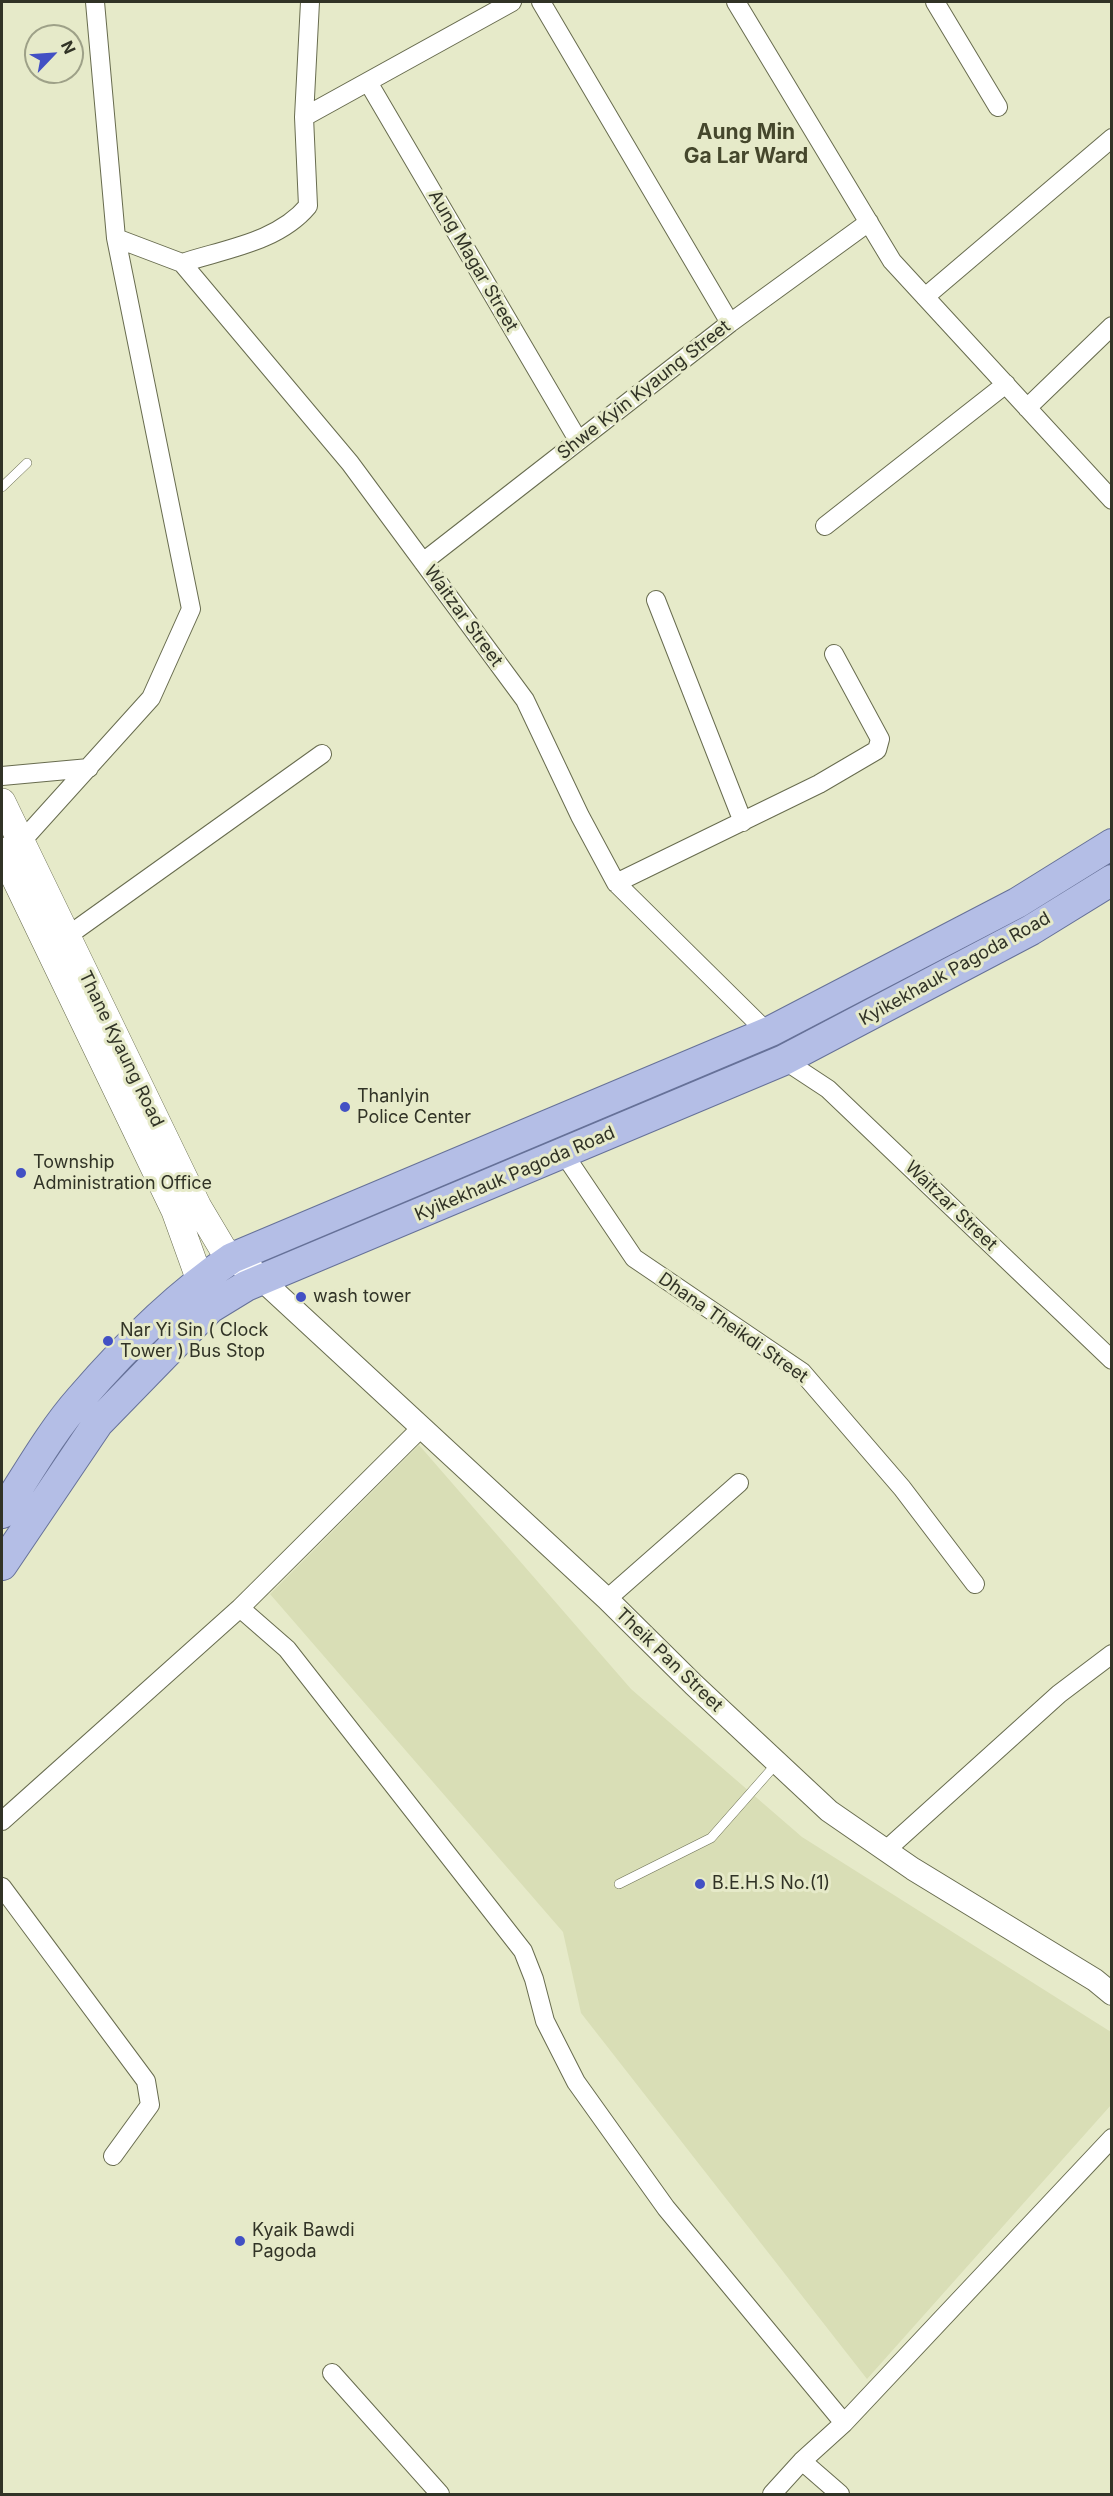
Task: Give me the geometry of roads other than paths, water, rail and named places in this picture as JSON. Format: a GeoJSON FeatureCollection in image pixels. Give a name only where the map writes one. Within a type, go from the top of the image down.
{"type":"FeatureCollection","features":[{"type":"Feature","properties":{"kind":"main road","name":"Thane Kyaung Road"},"geometry":{"type":"LineString","coordinates":[[2,802],[11,847],[175,1211],[210,1308]]}},
{"type":"Feature","properties":{"kind":"main road","name":"Kyikekhauk Pagoda Road"},"geometry":{"type":"LineString","coordinates":[[2,1513],[79,1400],[200,1280],[232,1258],[768,1033],[863,986],[1017,903],[1112,844]]}},
{"type":"Feature","properties":{"kind":"main road","name":"Thane Kyaung Road"},"geometry":{"type":"LineString","coordinates":[[11,847],[66,937],[198,1207],[232,1258],[262,1280]]}},
{"type":"Feature","properties":{"kind":"main road","name":"Kyikekhauk Pagoda Road"},"geometry":{"type":"LineString","coordinates":[[2,1563],[98,1423],[210,1308],[246,1286],[784,1060],[1030,930],[1112,880]]}},
{"type":"Feature","properties":{"kind":"street"},"geometry":{"type":"LineString","coordinates":[[11,847],[89,768],[151,698],[191,609],[116,238],[95,2]]}},
{"type":"Feature","properties":{"kind":"street"},"geometry":{"type":"LineString","coordinates":[[182,263],[276,232],[298,218],[308,206],[304,117],[309,2]]}},
{"type":"Feature","properties":{"kind":"street"},"geometry":{"type":"LineString","coordinates":[[304,117],[512,2]]}},
{"type":"Feature","properties":{"kind":"street"},"geometry":{"type":"LineString","coordinates":[[541,2],[730,322]]}},
{"type":"Feature","properties":{"kind":"street"},"geometry":{"type":"LineString","coordinates":[[736,2],[892,261],[1112,500]]}},
{"type":"Feature","properties":{"kind":"street"},"geometry":{"type":"LineString","coordinates":[[934,2],[999,107]]}},
{"type":"Feature","properties":{"kind":"street","name":"Aung Magar Street"},"geometry":{"type":"LineString","coordinates":[[368,82],[578,440]]}},
{"type":"Feature","properties":{"kind":"street"},"geometry":{"type":"LineString","coordinates":[[925,297],[1112,138]]}},
{"type":"Feature","properties":{"kind":"street","name":"Shwe Kyin Kyaung Street"},"geometry":{"type":"LineString","coordinates":[[423,562],[730,322],[868,222]]}},
{"type":"Feature","properties":{"kind":"street","name":"Waitzar Street"},"geometry":{"type":"LineString","coordinates":[[116,238],[182,263],[350,463],[525,700],[580,816],[616,883],[768,1033]]}},
{"type":"Feature","properties":{"kind":"street"},"geometry":{"type":"LineString","coordinates":[[1027,408],[1112,326]]}},
{"type":"Feature","properties":{"kind":"street"},"geometry":{"type":"LineString","coordinates":[[825,526],[1005,384]]}},
{"type":"Feature","properties":{"kind":"street"},"geometry":{"type":"LineString","coordinates":[[656,600],[743,822]]}},
{"type":"Feature","properties":{"kind":"street"},"geometry":{"type":"LineString","coordinates":[[616,883],[819,784],[877,750],[880,739],[834,654]]}},
{"type":"Feature","properties":{"kind":"street"},"geometry":{"type":"LineString","coordinates":[[66,937],[322,754]]}},
{"type":"Feature","properties":{"kind":"street"},"geometry":{"type":"LineString","coordinates":[[2,776],[89,768]]}},
{"type":"Feature","properties":{"kind":"street","name":"Waitzar Street"},"geometry":{"type":"LineString","coordinates":[[784,1060],[828,1089],[1112,1360]]}},
{"type":"Feature","properties":{"kind":"street","name":"Dhana Theikdi Street"},"geometry":{"type":"LineString","coordinates":[[564,1154],[634,1258],[802,1372],[902,1488],[975,1584]]}},
{"type":"Feature","properties":{"kind":"street","name":"Theik Pan Street"},"geometry":{"type":"LineString","coordinates":[[262,1280],[607,1599],[829,1812],[885,1851],[1095,1980],[1112,1994]]}},
{"type":"Feature","properties":{"kind":"street"},"geometry":{"type":"LineString","coordinates":[[2,1821],[240,1608],[421,1428]]}},
{"type":"Feature","properties":{"kind":"street"},"geometry":{"type":"LineString","coordinates":[[607,1599],[739,1483]]}},
{"type":"Feature","properties":{"kind":"street"},"geometry":{"type":"LineString","coordinates":[[240,1608],[286,1649],[523,1950],[534,1979],[544,2021],[576,2082],[666,2208],[844,2423]]}},
{"type":"Feature","properties":{"kind":"street"},"geometry":{"type":"LineString","coordinates":[[885,1851],[1059,1694],[1112,1654]]}},
{"type":"Feature","properties":{"kind":"street"},"geometry":{"type":"LineString","coordinates":[[2,1887],[146,2081],[150,2105],[113,2156]]}},
{"type":"Feature","properties":{"kind":"street"},"geometry":{"type":"LineString","coordinates":[[772,2494],[802,2461],[844,2423],[1112,2138]]}},
{"type":"Feature","properties":{"kind":"street"},"geometry":{"type":"LineString","coordinates":[[332,2373],[440,2494]]}},
{"type":"Feature","properties":{"kind":"street"},"geometry":{"type":"LineString","coordinates":[[802,2461],[840,2494]]}},
{"type":"Feature","properties":{"kind":"lane"},"geometry":{"type":"LineString","coordinates":[[2,487],[27,463]]}},
{"type":"Feature","properties":{"kind":"lane"},"geometry":{"type":"LineString","coordinates":[[619,1884],[711,1838],[777,1763]]}},
{"type":"Feature","properties":{"kind":"place","name":"Thanlyin Police Center"},"geometry":{"type":"Point","coordinates":[345,1107]}},
{"type":"Feature","properties":{"kind":"place","name":"Township Administration Office"},"geometry":{"type":"Point","coordinates":[21,1173]}},
{"type":"Feature","properties":{"kind":"place","name":"wash tower"},"geometry":{"type":"Point","coordinates":[301,1297]}},
{"type":"Feature","properties":{"kind":"place","name":"Nar Yi Sin ( Clock Tower ) Bus Stop"},"geometry":{"type":"Point","coordinates":[108,1341]}},
{"type":"Feature","properties":{"kind":"place","name":"B.E.H.S No.(1)"},"geometry":{"type":"Point","coordinates":[700,1884]}},
{"type":"Feature","properties":{"kind":"place","name":"Kyaik Bawdi Pagoda"},"geometry":{"type":"Point","coordinates":[240,2241]}},
{"type":"Feature","properties":{"kind":"district","name":"Aung Min Ga Lar Ward"},"geometry":{"type":"Point","coordinates":[746,145]}}]}
